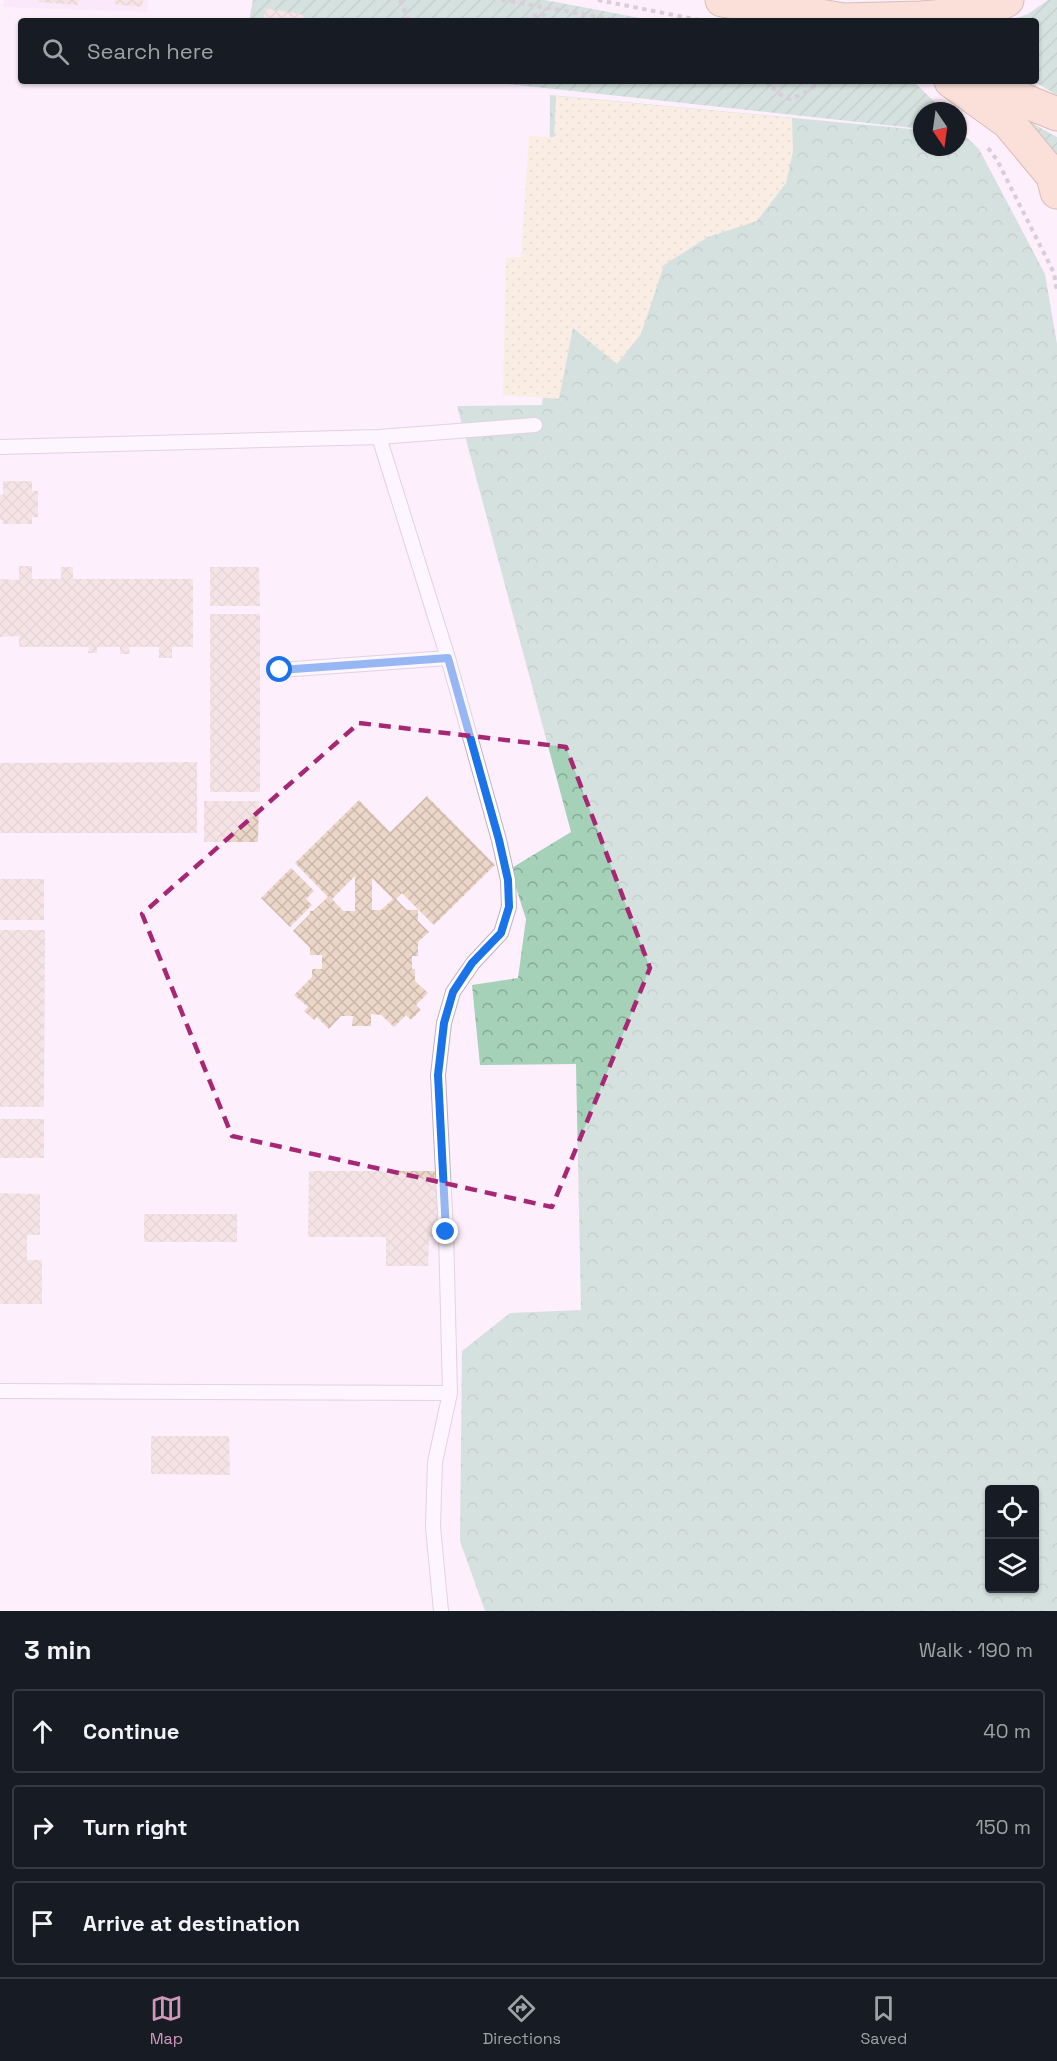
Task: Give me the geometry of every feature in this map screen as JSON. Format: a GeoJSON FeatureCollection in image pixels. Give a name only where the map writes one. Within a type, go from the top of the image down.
{"type":"FeatureCollection","features":[{"type":"Feature","properties":{"kind":"main road"},"geometry":{"type":"LineString","coordinates":[[722,0],[833,18]]}},
{"type":"Feature","properties":{"kind":"main road"},"geometry":{"type":"LineString","coordinates":[[866,18],[919,13],[982,13],[1007,0]]}},
{"type":"Feature","properties":{"kind":"main road"},"geometry":{"type":"LineString","coordinates":[[955,84],[1008,122],[1053,176],[1057,192]]}},
{"type":"Feature","properties":{"kind":"main road"},"geometry":{"type":"LineString","coordinates":[[997,84],[1025,101],[1057,114]]}},
{"type":"Feature","properties":{"kind":"lane"},"geometry":{"type":"LineString","coordinates":[[0,447],[379,437],[535,425]]}},
{"type":"Feature","properties":{"kind":"lane"},"geometry":{"type":"LineString","coordinates":[[379,437],[448,658],[508,880],[509,907],[501,933],[472,963],[453,992],[444,1023],[438,1075],[446,1232],[450,1393],[435,1462],[433,1527],[441,1611]]}},
{"type":"Feature","properties":{"kind":"lane"},"geometry":{"type":"LineString","coordinates":[[280,670],[448,658]]}},
{"type":"Feature","properties":{"kind":"lane"},"geometry":{"type":"LineString","coordinates":[[0,1391],[450,1393]]}},
{"type":"Feature","properties":{"kind":"path"},"geometry":{"type":"LineString","coordinates":[[400,0],[408,18]]}},
{"type":"Feature","properties":{"kind":"path"},"geometry":{"type":"LineString","coordinates":[[502,0],[605,18]]}},
{"type":"Feature","properties":{"kind":"path"},"geometry":{"type":"LineString","coordinates":[[598,0],[688,18]]}},
{"type":"Feature","properties":{"kind":"path"},"geometry":{"type":"LineString","coordinates":[[530,18],[541,14],[548,18]]}},
{"type":"Feature","properties":{"kind":"path"},"geometry":{"type":"LineString","coordinates":[[769,84],[779,94],[790,99],[803,94],[818,84]]}},
{"type":"Feature","properties":{"kind":"path"},"geometry":{"type":"LineString","coordinates":[[984,144],[997,160],[1054,273],[1057,292]]}},
{"type":"Feature","properties":{"kind":"highlighted area"},"geometry":{"type":"Polygon","coordinates":[[[359,723],[566,747],[650,968],[552,1207],[232,1136],[142,914],[359,723]]]}},
{"type":"Feature","properties":{"kind":"shaded area"},"geometry":{"type":"Polygon","coordinates":[[[4,0],[148,0],[147,12],[3,7],[4,0]]]}},
{"type":"Feature","properties":{"kind":"green space"},"geometry":{"type":"Polygon","coordinates":[[[253,0],[545,0],[640,18],[250,18],[253,0]]]}},
{"type":"Feature","properties":{"kind":"green space"},"geometry":{"type":"Polygon","coordinates":[[[1048,0],[1057,0],[1057,95],[1038,84],[1039,18],[1017,18],[1028,14],[1048,0]]]}},
{"type":"Feature","properties":{"kind":"green space"},"geometry":{"type":"Polygon","coordinates":[[[508,84],[916,84],[935,102],[913,102],[913,128],[508,84]]]}},
{"type":"Feature","properties":{"kind":"green space"},"geometry":{"type":"Polygon","coordinates":[[[981,84],[1037,126],[1057,137],[1057,159],[981,84]]]}},
{"type":"Feature","properties":{"kind":"green space"},"geometry":{"type":"Polygon","coordinates":[[[550,95],[913,129],[913,156],[967,156],[967,138],[979,149],[1045,274],[1057,344],[1057,1611],[485,1611],[460,1541],[462,1351],[510,1313],[581,1310],[576,1064],[480,1065],[472,985],[518,978],[526,919],[510,869],[571,832],[457,406],[542,405],[548,346],[550,95]]]}},
{"type":"Feature","properties":{"kind":"sand"},"geometry":{"type":"Polygon","coordinates":[[[556,96],[792,118],[793,152],[786,183],[757,221],[708,237],[664,265],[641,334],[617,364],[573,328],[559,399],[503,395],[506,258],[521,257],[529,136],[554,137],[556,96]]]}},
{"type":"Feature","properties":{"kind":"building"},"geometry":{"type":"Polygon","coordinates":[[[39,0],[79,0],[78,5],[38,2],[39,0]]]}},
{"type":"Feature","properties":{"kind":"building"},"geometry":{"type":"Polygon","coordinates":[[[115,0],[143,0],[142,7],[114,4],[115,0]]]}},
{"type":"Feature","properties":{"kind":"building"},"geometry":{"type":"Polygon","coordinates":[[[265,8],[304,15],[304,18],[263,18],[265,8]]]}},
{"type":"Feature","properties":{"kind":"building"},"geometry":{"type":"Polygon","coordinates":[[[3,481],[32,481],[32,491],[38,491],[38,517],[32,517],[32,524],[2,524],[0,495],[3,495],[3,481]]]}},
{"type":"Feature","properties":{"kind":"building"},"geometry":{"type":"Polygon","coordinates":[[[19,566],[32,566],[32,579],[61,579],[61,567],[73,567],[73,579],[193,579],[193,647],[172,647],[172,658],[159,658],[159,647],[129,647],[130,654],[120,654],[120,647],[97,647],[97,653],[88,653],[89,647],[19,647],[19,636],[0,637],[0,579],[19,580],[19,566]]]}},
{"type":"Feature","properties":{"kind":"building"},"geometry":{"type":"Polygon","coordinates":[[[210,567],[259,567],[260,606],[210,606],[210,567]]]}},
{"type":"Feature","properties":{"kind":"building"},"geometry":{"type":"Polygon","coordinates":[[[210,614],[260,614],[260,792],[210,792],[210,614]]]}},
{"type":"Feature","properties":{"kind":"building"},"geometry":{"type":"Polygon","coordinates":[[[197,762],[197,833],[0,833],[0,763],[197,762]]]}},
{"type":"Feature","properties":{"kind":"building"},"geometry":{"type":"Polygon","coordinates":[[[427,796],[495,865],[434,925],[402,893],[396,899],[407,910],[418,910],[418,921],[429,932],[418,942],[418,956],[412,956],[415,981],[428,993],[416,1005],[421,1010],[411,1020],[406,1015],[394,1027],[381,1015],[371,1014],[371,1026],[352,1026],[353,1016],[341,1016],[329,1029],[317,1017],[314,1020],[304,1011],[308,1007],[294,995],[312,977],[312,969],[322,969],[322,955],[310,955],[310,948],[293,931],[310,914],[310,911],[313,911],[328,897],[295,863],[359,800],[390,832],[427,796]],[[355,876],[332,899],[343,911],[355,911],[355,876]],[[372,878],[372,910],[381,910],[393,899],[372,878]]]}},
{"type":"Feature","properties":{"kind":"building"},"geometry":{"type":"Polygon","coordinates":[[[204,801],[259,801],[258,842],[204,842],[204,801]]]}},
{"type":"Feature","properties":{"kind":"building"},"geometry":{"type":"Polygon","coordinates":[[[291,868],[314,891],[306,899],[312,905],[290,927],[261,898],[291,868]]]}},
{"type":"Feature","properties":{"kind":"building"},"geometry":{"type":"Polygon","coordinates":[[[0,879],[44,879],[44,920],[0,920],[0,879]]]}},
{"type":"Feature","properties":{"kind":"building"},"geometry":{"type":"Polygon","coordinates":[[[0,930],[45,930],[44,1107],[0,1107],[0,930]]]}},
{"type":"Feature","properties":{"kind":"building"},"geometry":{"type":"Polygon","coordinates":[[[0,1119],[44,1119],[44,1158],[0,1158],[0,1119]]]}},
{"type":"Feature","properties":{"kind":"building"},"geometry":{"type":"Polygon","coordinates":[[[309,1171],[441,1171],[441,1237],[429,1237],[428,1266],[386,1266],[386,1237],[308,1237],[309,1171]]]}},
{"type":"Feature","properties":{"kind":"building"},"geometry":{"type":"Polygon","coordinates":[[[0,1193],[40,1194],[40,1235],[27,1235],[27,1260],[42,1260],[42,1304],[0,1304],[0,1193]]]}},
{"type":"Feature","properties":{"kind":"building"},"geometry":{"type":"Polygon","coordinates":[[[144,1214],[237,1214],[237,1242],[144,1242],[144,1214]]]}},
{"type":"Feature","properties":{"kind":"building"},"geometry":{"type":"Polygon","coordinates":[[[151,1436],[229,1436],[230,1475],[151,1474],[151,1436]]]}},
{"type":"Feature","properties":{"kind":"route"},"geometry":{"type":"LineString","coordinates":[[280,670],[448,658],[499,840],[508,880],[509,907],[501,933],[472,963],[453,992],[444,1023],[438,1075],[446,1232]]}}]}
